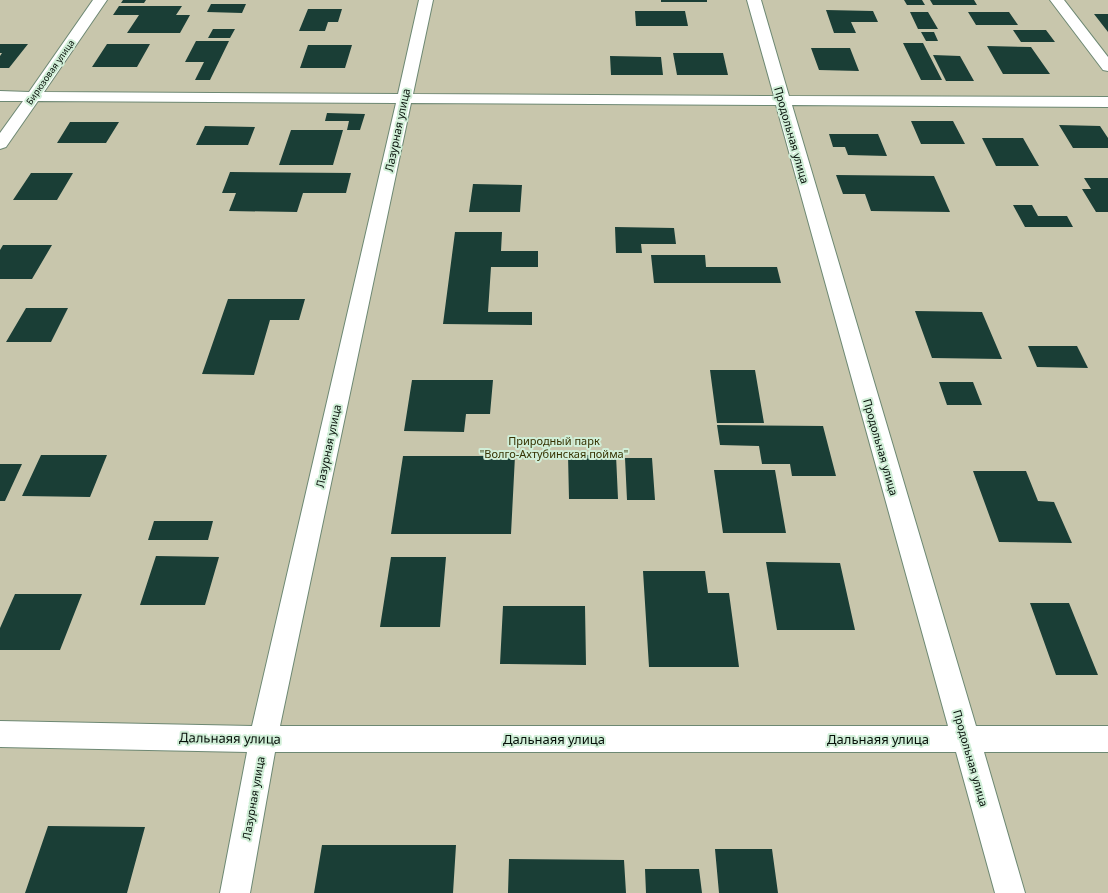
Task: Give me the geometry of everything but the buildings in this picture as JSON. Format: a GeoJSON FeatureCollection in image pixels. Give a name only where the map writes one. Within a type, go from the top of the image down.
{"type":"FeatureCollection","features":[{"type":"Feature","properties":{"kind":"street","name":"Бирюзовая улица"},"geometry":{"type":"LineString","coordinates":[[0,144],[100,0]]}},
{"type":"Feature","properties":{"kind":"street","name":"Лазурная улица"},"geometry":{"type":"LineString","coordinates":[[235,893],[263,739],[426,0]]}},
{"type":"Feature","properties":{"kind":"street","name":"Продольная улица"},"geometry":{"type":"LineString","coordinates":[[754,0],[1010,893]]}},
{"type":"Feature","properties":{"kind":"street"},"geometry":{"type":"LineString","coordinates":[[1057,0],[1108,67]]}},
{"type":"Feature","properties":{"kind":"street"},"geometry":{"type":"LineString","coordinates":[[0,96],[1108,102]]}},
{"type":"Feature","properties":{"kind":"street","name":"Дальнаяя улица"},"geometry":{"type":"LineString","coordinates":[[0,734],[263,739],[1108,739]]}},
{"type":"Feature","properties":{"kind":"green space","name":"Природный парк \"Волго-Ахтубинская пойма\""},"geometry":{"type":"Polygon","coordinates":[[[0,0],[1108,0],[1108,893],[0,893],[0,0]]]}}]}
